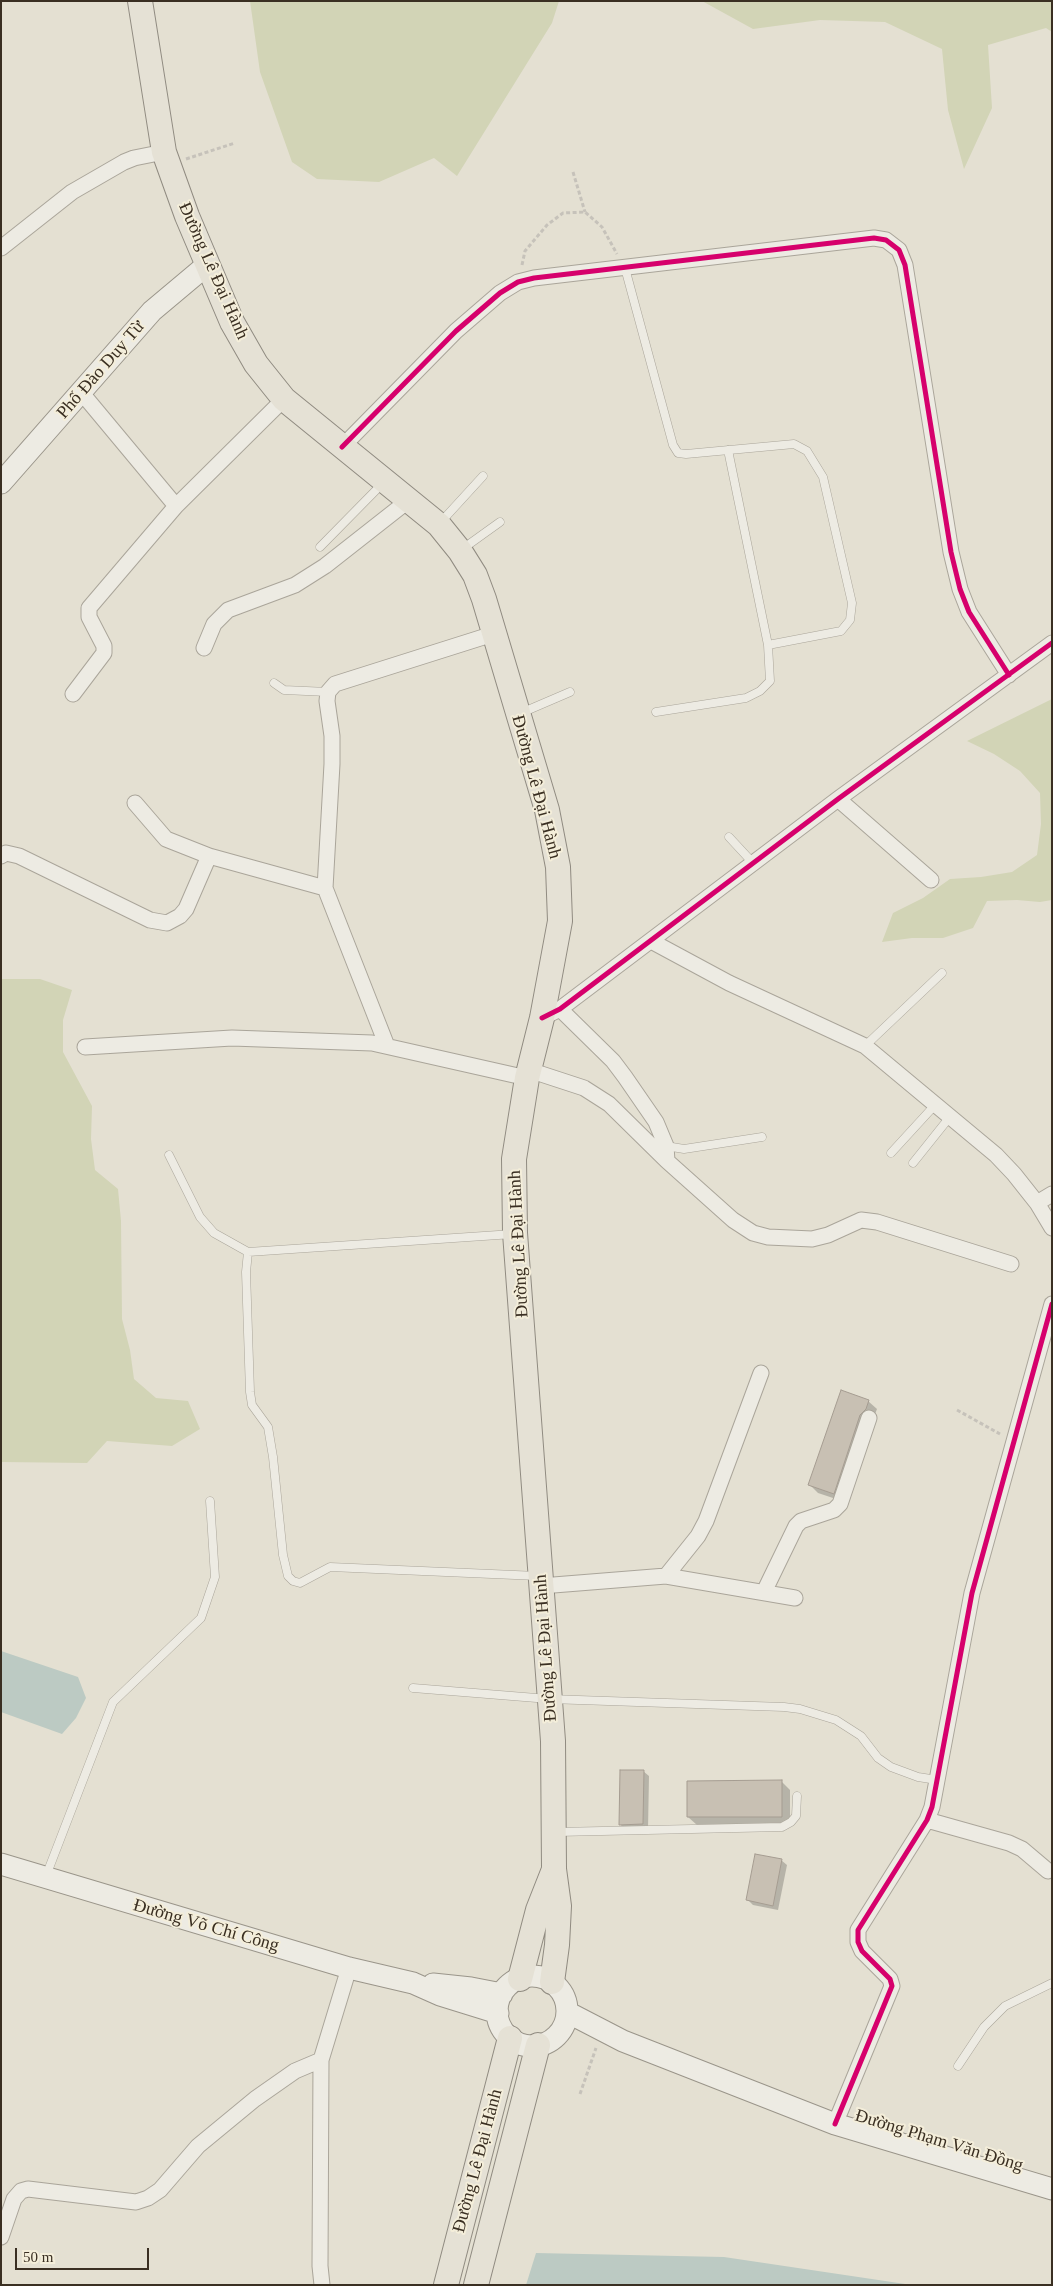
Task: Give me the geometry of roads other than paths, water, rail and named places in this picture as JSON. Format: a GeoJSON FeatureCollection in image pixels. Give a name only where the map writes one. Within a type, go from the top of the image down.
{"type":"FeatureCollection","features":[{"type":"Feature","properties":{"kind":"main road","name":"Đường Lê Đại Hành"},"geometry":{"type":"LineString","coordinates":[[140,1],[167,159],[232,322],[256,364],[284,399],[439,525],[460,551],[475,575],[547,810],[558,867],[560,921],[551,1013],[528,1074],[514,1159],[515,1234],[553,1741],[554,1868],[558,1906],[557,1945],[552,1982]]}},
{"type":"Feature","properties":{"kind":"main road","name":"Phố Đào Duy Từ"},"geometry":{"type":"LineString","coordinates":[[1,483],[152,311],[208,264]]}},
{"type":"Feature","properties":{"kind":"main road","name":"Đường Võ Chí Công"},"geometry":{"type":"LineString","coordinates":[[1,1864],[349,1968],[413,1983],[443,1984],[500,2004]]}},
{"type":"Feature","properties":{"kind":"main road","name":"Đường Lê Đại Hành"},"geometry":{"type":"LineString","coordinates":[[520,1979],[538,1910],[554,1868]]}},
{"type":"Feature","properties":{"kind":"main road"},"geometry":{"type":"LineString","coordinates":[[536,1977],[552,1982],[560,1990],[566,2001],[564,2020],[550,2041],[528,2046],[510,2038],[501,2027],[500,2004],[509,1985],[520,1979],[536,1977]]}},
{"type":"Feature","properties":{"kind":"main road","name":"Đường Phạm Văn Đồng"},"geometry":{"type":"LineString","coordinates":[[564,2020],[599,2038],[623,2041]]}},
{"type":"Feature","properties":{"kind":"main road","name":"Đường Phạm Văn Đồng"},"geometry":{"type":"LineString","coordinates":[[564,2020],[623,2041],[835,2124],[1052,2189]]}},
{"type":"Feature","properties":{"kind":"main road","name":"Đường Lê Đại Hành"},"geometry":{"type":"LineString","coordinates":[[446,2285],[510,2038]]}},
{"type":"Feature","properties":{"kind":"main road","name":"Đường Lê Đại Hành"},"geometry":{"type":"LineString","coordinates":[[476,2285],[538,2045]]}},
{"type":"Feature","properties":{"kind":"street"},"geometry":{"type":"LineString","coordinates":[[1,248],[72,192],[124,162],[134,158],[167,159]]}},
{"type":"Feature","properties":{"kind":"street"},"geometry":{"type":"LineString","coordinates":[[342,447],[456,331],[500,293],[518,282],[534,278],[874,238],[886,240],[899,250],[905,264],[940,486],[960,590],[969,612],[1009,675]]}},
{"type":"Feature","properties":{"kind":"street"},"geometry":{"type":"LineString","coordinates":[[81,392],[176,506]]}},
{"type":"Feature","properties":{"kind":"street"},"geometry":{"type":"LineString","coordinates":[[74,694],[104,653],[104,646],[89,617],[89,608],[176,506],[284,399]]}},
{"type":"Feature","properties":{"kind":"street"},"geometry":{"type":"LineString","coordinates":[[204,648],[214,624],[228,610],[295,585],[325,566],[409,500]]}},
{"type":"Feature","properties":{"kind":"street"},"geometry":{"type":"LineString","coordinates":[[387,1046],[325,888],[332,764],[332,736],[327,701],[328,692],[335,684],[493,634]]}},
{"type":"Feature","properties":{"kind":"street"},"geometry":{"type":"LineString","coordinates":[[666,1153],[656,1122],[612,1061],[551,1013],[651,941],[838,799],[1050,647]]}},
{"type":"Feature","properties":{"kind":"street"},"geometry":{"type":"LineString","coordinates":[[838,799],[931,880]]}},
{"type":"Feature","properties":{"kind":"street"},"geometry":{"type":"LineString","coordinates":[[135,803],[166,839],[209,856],[325,888]]}},
{"type":"Feature","properties":{"kind":"street"},"geometry":{"type":"LineString","coordinates":[[1,856],[6,853],[20,856],[150,920],[167,923],[180,916],[186,909],[209,856]]}},
{"type":"Feature","properties":{"kind":"street"},"geometry":{"type":"LineString","coordinates":[[651,941],[729,983],[828,1027],[864,1046],[1002,1162],[1037,1203],[1052,1228]]}},
{"type":"Feature","properties":{"kind":"street"},"geometry":{"type":"LineString","coordinates":[[85,1047],[232,1038],[372,1042],[528,1074],[584,1088],[609,1104],[666,1153],[733,1220],[753,1232],[768,1237],[812,1239],[828,1235],[860,1220],[877,1222],[1011,1264]]}},
{"type":"Feature","properties":{"kind":"street"},"geometry":{"type":"LineString","coordinates":[[1037,1203],[1052,1194]]}},
{"type":"Feature","properties":{"kind":"street"},"geometry":{"type":"LineString","coordinates":[[835,2124],[892,1986],[890,1979],[862,1951],[858,1942],[858,1930],[927,1820],[932,1807],[972,1593],[1052,1304]]}},
{"type":"Feature","properties":{"kind":"street"},"geometry":{"type":"LineString","coordinates":[[666,1576],[702,1529],[761,1373]]}},
{"type":"Feature","properties":{"kind":"street"},"geometry":{"type":"LineString","coordinates":[[764,1592],[796,1526],[801,1521],[834,1510],[840,1504],[868,1418]]}},
{"type":"Feature","properties":{"kind":"street"},"geometry":{"type":"LineString","coordinates":[[540,1581],[666,1576],[795,1598]]}},
{"type":"Feature","properties":{"kind":"street"},"geometry":{"type":"LineString","coordinates":[[927,1820],[1009,1842],[1022,1849],[1048,1871]]}},
{"type":"Feature","properties":{"kind":"street"},"geometry":{"type":"LineString","coordinates":[[322,2285],[320,2266],[321,2060],[349,1968]]}},
{"type":"Feature","properties":{"kind":"street"},"geometry":{"type":"LineString","coordinates":[[1,2237],[14,2199],[21,2191],[28,2189],[136,2202],[148,2198],[160,2190],[198,2146],[255,2099],[296,2071],[321,2060]]}},
{"type":"Feature","properties":{"kind":"lane"},"geometry":{"type":"LineString","coordinates":[[625,268],[673,445],[678,453],[686,454],[794,444],[807,451],[815,460],[823,477],[852,603],[850,620],[841,631],[768,645]]}},
{"type":"Feature","properties":{"kind":"lane"},"geometry":{"type":"LineString","coordinates":[[656,712],[746,698],[760,692],[770,681],[768,645],[728,450]]}},
{"type":"Feature","properties":{"kind":"lane"},"geometry":{"type":"LineString","coordinates":[[439,525],[484,476]]}},
{"type":"Feature","properties":{"kind":"lane"},"geometry":{"type":"LineString","coordinates":[[320,547],[385,481]]}},
{"type":"Feature","properties":{"kind":"lane"},"geometry":{"type":"LineString","coordinates":[[460,551],[500,522]]}},
{"type":"Feature","properties":{"kind":"lane"},"geometry":{"type":"LineString","coordinates":[[274,683],[284,690],[328,692]]}},
{"type":"Feature","properties":{"kind":"lane"},"geometry":{"type":"LineString","coordinates":[[517,715],[570,692]]}},
{"type":"Feature","properties":{"kind":"lane"},"geometry":{"type":"LineString","coordinates":[[729,837],[754,864]]}},
{"type":"Feature","properties":{"kind":"lane"},"geometry":{"type":"LineString","coordinates":[[864,1046],[942,973]]}},
{"type":"Feature","properties":{"kind":"lane"},"geometry":{"type":"LineString","coordinates":[[892,1153],[935,1105]]}},
{"type":"Feature","properties":{"kind":"lane"},"geometry":{"type":"LineString","coordinates":[[913,1163],[950,1118]]}},
{"type":"Feature","properties":{"kind":"lane"},"geometry":{"type":"LineString","coordinates":[[666,1153],[762,1136]]}},
{"type":"Feature","properties":{"kind":"lane"},"geometry":{"type":"LineString","coordinates":[[169,1155],[200,1217],[214,1233],[248,1252],[515,1234]]}},
{"type":"Feature","properties":{"kind":"lane"},"geometry":{"type":"LineString","coordinates":[[248,1252],[246,1272],[250,1392],[252,1405],[268,1427],[274,1458],[284,1560],[288,1576],[293,1581],[300,1583],[330,1567],[540,1581]]}},
{"type":"Feature","properties":{"kind":"lane"},"geometry":{"type":"LineString","coordinates":[[45,1878],[113,1702],[200,1618],[215,1578],[210,1501]]}},
{"type":"Feature","properties":{"kind":"lane"},"geometry":{"type":"LineString","coordinates":[[413,1688],[549,1699],[784,1706],[836,1720],[861,1736],[878,1758],[891,1767],[937,1780]]}},
{"type":"Feature","properties":{"kind":"lane"},"geometry":{"type":"LineString","coordinates":[[554,1832],[782,1827],[791,1822],[796,1816],[797,1796]]}},
{"type":"Feature","properties":{"kind":"lane"},"geometry":{"type":"LineString","coordinates":[[958,2066],[984,2027],[1005,2006],[1028,1992],[1052,1983]]}}]}
